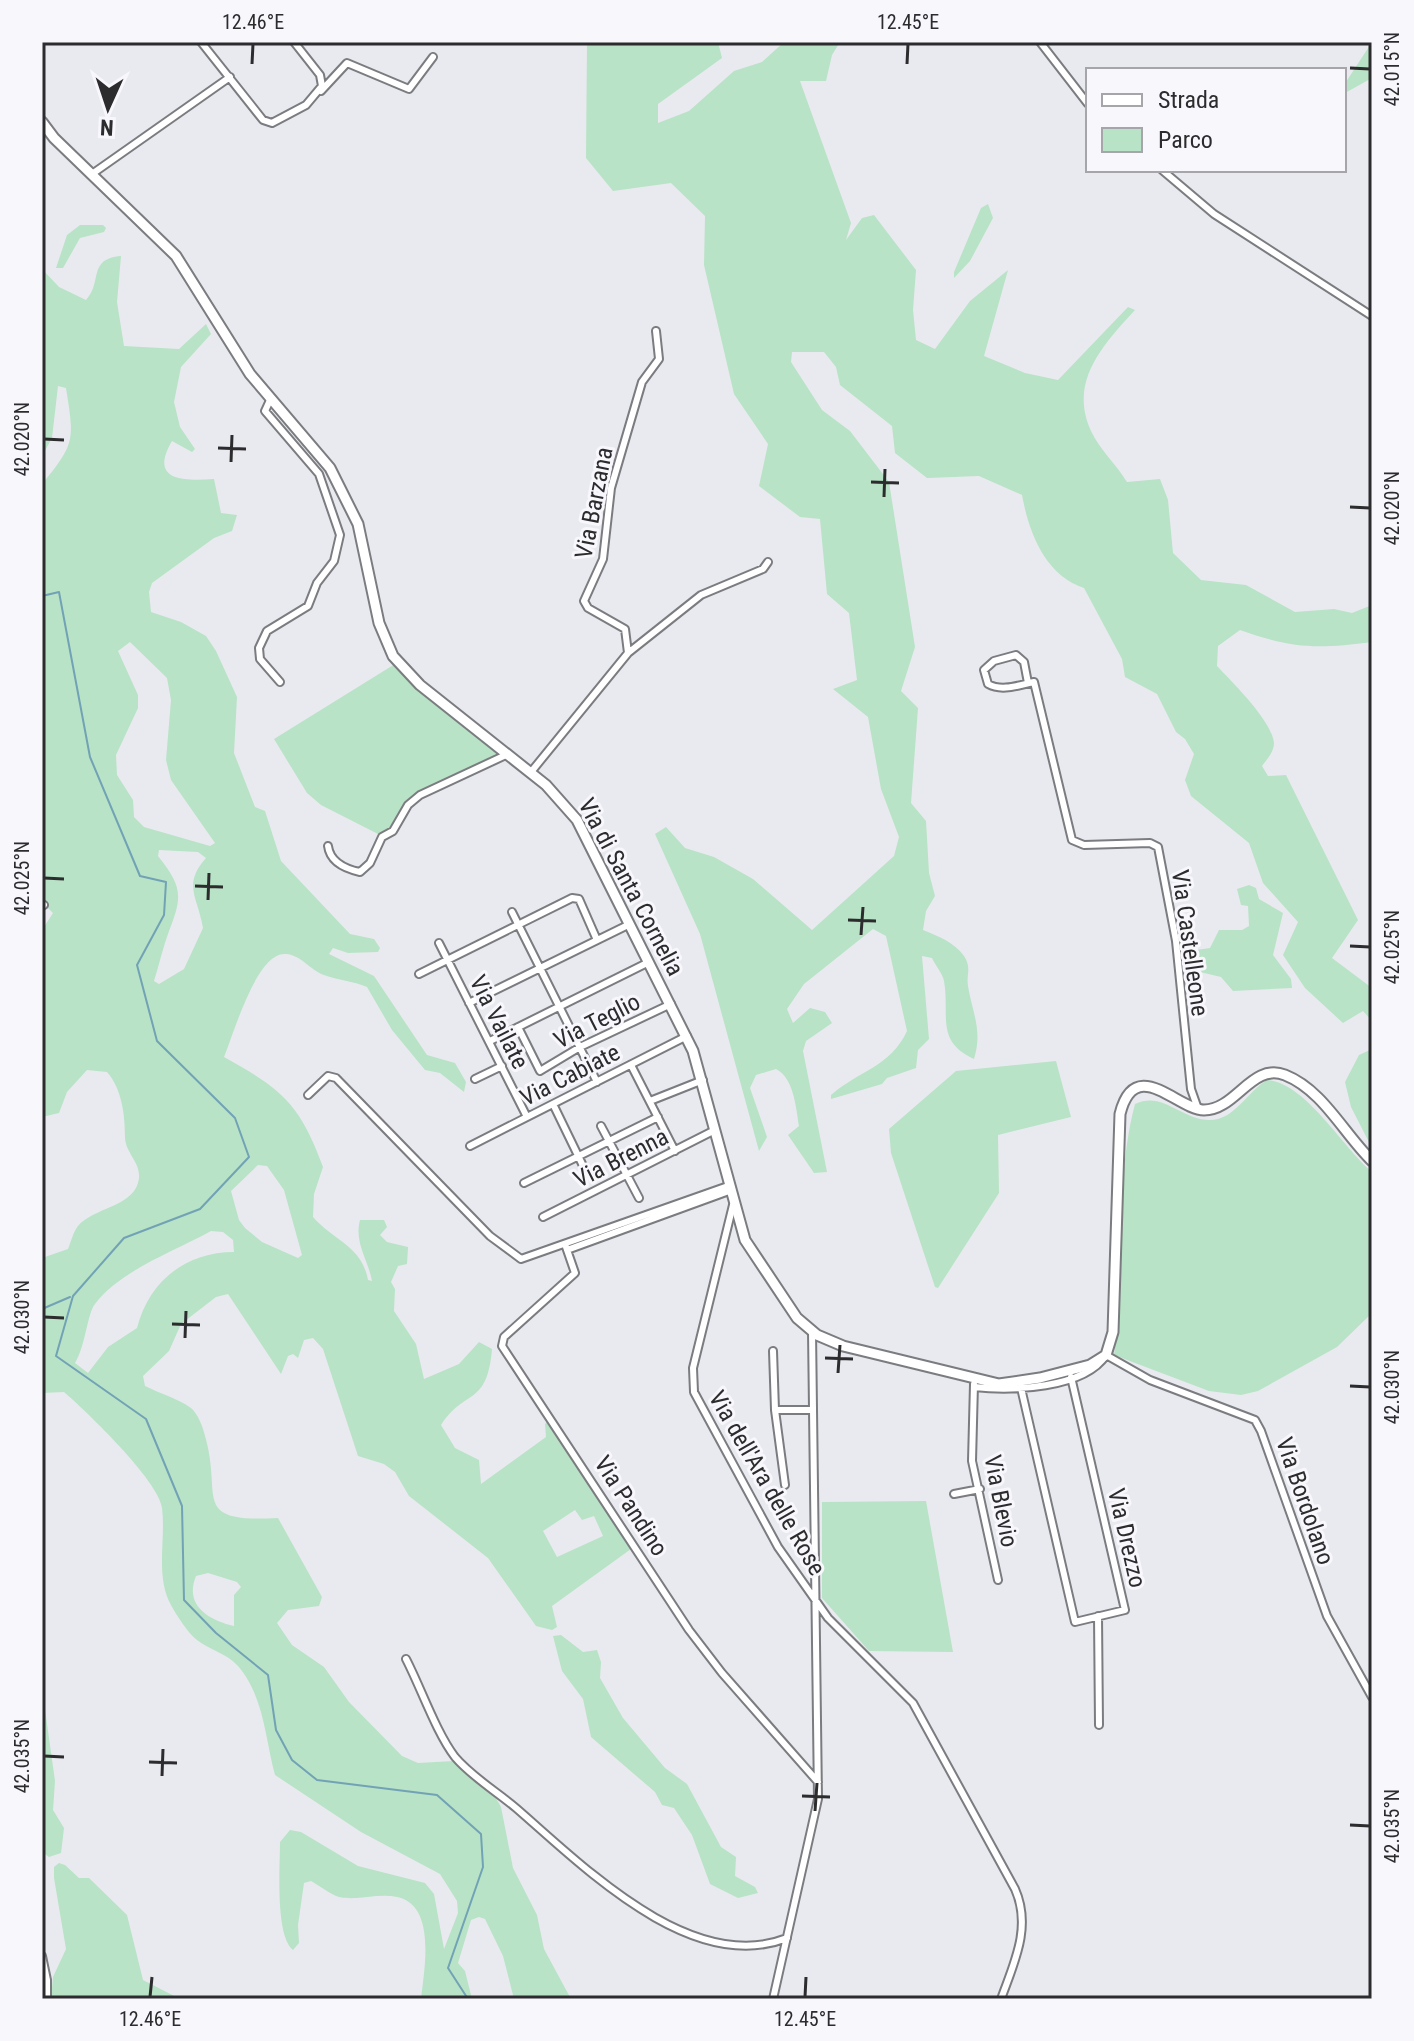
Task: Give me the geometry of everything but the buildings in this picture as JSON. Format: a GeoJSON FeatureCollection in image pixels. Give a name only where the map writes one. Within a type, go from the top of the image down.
{"type":"FeatureCollection","features":[{"type":"Feature","properties":{"kind":"street"},"geometry":{"type":"LineString","coordinates":[[201,42],[268,123],[284,119],[317,96],[347,63],[409,89],[433,57]]}},
{"type":"Feature","properties":{"kind":"street"},"geometry":{"type":"LineString","coordinates":[[294,42],[321,77],[317,96]]}},
{"type":"Feature","properties":{"kind":"street"},"geometry":{"type":"LineString","coordinates":[[1040,42],[1086,101]]}},
{"type":"Feature","properties":{"kind":"street"},"geometry":{"type":"LineString","coordinates":[[92,174],[230,77]]}},
{"type":"Feature","properties":{"kind":"street","name":"Via di Santa Cornelia"},"geometry":{"type":"LineString","coordinates":[[42,122],[176,256],[234,351],[330,468],[351,505],[367,551],[379,623],[393,656],[420,685],[531,772],[577,820],[687,1036],[703,1080],[728,1189],[745,1240],[770,1281],[812,1331],[852,1349],[974,1383],[1021,1388],[1094,1369],[1106,1355]]}},
{"type":"Feature","properties":{"kind":"street"},"geometry":{"type":"LineString","coordinates":[[1164,172],[1214,214],[1372,316]]}},
{"type":"Feature","properties":{"kind":"street","name":"Via Barzana"},"geometry":{"type":"LineString","coordinates":[[628,653],[625,629],[588,608],[584,601],[603,559],[611,488],[642,382],[659,359],[656,331]]}},
{"type":"Feature","properties":{"kind":"street"},"geometry":{"type":"LineString","coordinates":[[271,398],[265,411],[319,474],[340,535],[334,561],[317,583],[305,610],[267,631],[261,639],[260,659],[280,682]]}},
{"type":"Feature","properties":{"kind":"street"},"geometry":{"type":"LineString","coordinates":[[531,772],[628,653],[701,595],[762,569],[768,562]]}},
{"type":"Feature","properties":{"kind":"street","name":"Via Castelleone"},"geometry":{"type":"LineString","coordinates":[[1028,683],[1024,662],[1016,655],[994,661],[984,670],[988,684],[993,687],[1028,683],[1034,682],[1070,838],[1081,844],[1152,843],[1158,847],[1176,941],[1190,1082],[1198,1109]]}},
{"type":"Feature","properties":{"kind":"street"},"geometry":{"type":"LineString","coordinates":[[328,846],[331,857],[338,864],[360,872],[370,863],[382,837],[393,831],[408,805],[420,795],[508,754]]}},
{"type":"Feature","properties":{"kind":"street"},"geometry":{"type":"LineString","coordinates":[[419,974],[575,897],[597,940]]}},
{"type":"Feature","properties":{"kind":"street"},"geometry":{"type":"LineString","coordinates":[[512,912],[597,1082]]}},
{"type":"Feature","properties":{"kind":"street"},"geometry":{"type":"LineString","coordinates":[[469,1003],[630,924]]}},
{"type":"Feature","properties":{"kind":"street","name":"Via Vailate"},"geometry":{"type":"LineString","coordinates":[[439,943],[527,1117]]}},
{"type":"Feature","properties":{"kind":"street"},"geometry":{"type":"LineString","coordinates":[[490,1041],[649,962]]}},
{"type":"Feature","properties":{"kind":"street","name":"Via Teglio"},"geometry":{"type":"LineString","coordinates":[[518,1027],[540,1071],[580,1047],[671,1004]]}},
{"type":"Feature","properties":{"kind":"street","name":"Via Cabiate"},"geometry":{"type":"LineString","coordinates":[[470,1146],[687,1036]]}},
{"type":"Feature","properties":{"kind":"street"},"geometry":{"type":"LineString","coordinates":[[631,1065],[675,1151]]}},
{"type":"Feature","properties":{"kind":"street"},"geometry":{"type":"LineString","coordinates":[[475,1079],[502,1066]]}},
{"type":"Feature","properties":{"kind":"street"},"geometry":{"type":"LineString","coordinates":[[1106,1355],[1113,1332],[1115,1203],[1122,1108],[1134,1091],[1156,1088],[1198,1109],[1222,1105],[1262,1075],[1285,1075],[1329,1109],[1372,1161]]}},
{"type":"Feature","properties":{"kind":"street"},"geometry":{"type":"LineString","coordinates":[[308,1095],[328,1076],[336,1078],[514,1256],[529,1259],[728,1189]]}},
{"type":"Feature","properties":{"kind":"street"},"geometry":{"type":"LineString","coordinates":[[650,1101],[703,1080]]}},
{"type":"Feature","properties":{"kind":"street"},"geometry":{"type":"LineString","coordinates":[[553,1104],[586,1172]]}},
{"type":"Feature","properties":{"kind":"street"},"geometry":{"type":"LineString","coordinates":[[524,1183],[658,1117]]}},
{"type":"Feature","properties":{"kind":"street"},"geometry":{"type":"LineString","coordinates":[[601,1126],[639,1198]]}},
{"type":"Feature","properties":{"kind":"street","name":"Via Brenna"},"geometry":{"type":"LineString","coordinates":[[543,1217],[715,1130]]}},
{"type":"Feature","properties":{"kind":"street","name":"Via dell'Ara delle Rose"},"geometry":{"type":"LineString","coordinates":[[733,1205],[693,1368],[692,1385],[764,1524],[816,1601],[913,1703],[1020,1901],[1021,1938],[1001,1999]]}},
{"type":"Feature","properties":{"kind":"street","name":"Via Pandino"},"geometry":{"type":"LineString","coordinates":[[566,1247],[575,1273],[504,1337],[502,1346],[689,1630],[722,1673],[818,1782]]}},
{"type":"Feature","properties":{"kind":"street"},"geometry":{"type":"LineString","coordinates":[[773,1999],[816,1815],[818,1782],[812,1331]]}},
{"type":"Feature","properties":{"kind":"street"},"geometry":{"type":"LineString","coordinates":[[773,1351],[775,1410],[785,1485]]}},
{"type":"Feature","properties":{"kind":"street","name":"Via di Santa Cornelia"},"geometry":{"type":"LineString","coordinates":[[974,1383],[1021,1382],[1080,1368],[1106,1355]]}},
{"type":"Feature","properties":{"kind":"street","name":"Via Bordolano"},"geometry":{"type":"LineString","coordinates":[[1106,1355],[1144,1377],[1238,1411],[1258,1424],[1327,1616],[1372,1697]]}},
{"type":"Feature","properties":{"kind":"street","name":"Via Drezzo"},"geometry":{"type":"LineString","coordinates":[[1071,1377],[1125,1610],[1098,1616]]}},
{"type":"Feature","properties":{"kind":"street","name":"Via Blevio"},"geometry":{"type":"LineString","coordinates":[[974,1383],[972,1455],[998,1580]]}},
{"type":"Feature","properties":{"kind":"street"},"geometry":{"type":"LineString","coordinates":[[1021,1388],[1075,1622],[1098,1616],[1099,1725]]}},
{"type":"Feature","properties":{"kind":"street"},"geometry":{"type":"LineString","coordinates":[[775,1410],[812,1410]]}},
{"type":"Feature","properties":{"kind":"street"},"geometry":{"type":"LineString","coordinates":[[954,1494],[980,1489]]}},
{"type":"Feature","properties":{"kind":"street"},"geometry":{"type":"LineString","coordinates":[[406,1659],[455,1757],[623,1896],[654,1918],[720,1944],[750,1947],[787,1938]]}},
{"type":"Feature","properties":{"kind":"street"},"geometry":{"type":"LineString","coordinates":[[42,1956],[47,1999]]}},
{"type":"Feature","properties":{"kind":"green space"},"geometry":{"type":"Polygon","coordinates":[[[587,42],[718,42],[722,58],[658,104],[658,123],[689,111],[734,71],[762,62],[784,42],[840,42],[832,55],[826,81],[800,81],[851,223],[846,240],[862,218],[874,215],[916,270],[913,310],[916,340],[935,349],[970,301],[1008,270],[984,356],[1025,373],[1058,380],[1128,307],[1135,310],[1093,364],[1084,396],[1085,413],[1095,438],[1127,482],[1160,479],[1168,500],[1173,553],[1201,580],[1246,585],[1295,612],[1334,609],[1352,613],[1372,605],[1372,642],[1305,646],[1240,630],[1218,646],[1217,666],[1251,703],[1272,734],[1274,746],[1262,766],[1268,776],[1286,775],[1358,920],[1332,958],[1372,988],[1372,1021],[1363,1011],[1343,1023],[1305,988],[1283,955],[1298,922],[1263,883],[1249,843],[1191,796],[1185,780],[1194,754],[1185,739],[1176,732],[1157,694],[1125,677],[1122,659],[1084,588],[1059,573],[1041,551],[1029,524],[1022,495],[979,476],[927,478],[895,453],[892,426],[840,385],[836,367],[824,352],[792,352],[791,362],[822,410],[850,431],[889,482],[915,647],[901,691],[918,708],[911,803],[926,821],[929,873],[935,896],[926,911],[923,930],[951,943],[966,960],[977,1039],[974,1059],[954,1044],[947,1026],[943,978],[932,958],[922,956],[929,1039],[918,1050],[916,1068],[887,1078],[882,1084],[831,1099],[831,1095],[892,1053],[907,1031],[886,936],[873,929],[804,984],[787,1009],[793,1023],[810,1008],[825,1012],[832,1023],[806,1041],[803,1051],[827,1172],[814,1173],[788,1135],[799,1126],[797,1111],[787,1079],[776,1069],[756,1075],[750,1088],[767,1137],[759,1151],[700,934],[655,834],[666,827],[685,848],[714,857],[753,879],[812,930],[894,856],[899,837],[881,789],[868,717],[833,689],[857,680],[849,613],[827,594],[820,519],[800,517],[759,486],[768,444],[734,394],[704,265],[705,216],[671,183],[613,191],[586,158],[587,42]]]}},
{"type":"Feature","properties":{"kind":"green space"},"geometry":{"type":"Polygon","coordinates":[[[1372,42],[1372,78],[1346,92],[1346,82],[1372,42]]]}},
{"type":"Feature","properties":{"kind":"green space"},"geometry":{"type":"Polygon","coordinates":[[[988,204],[993,218],[970,261],[954,278],[981,208],[988,204]]]}},
{"type":"Feature","properties":{"kind":"green space"},"geometry":{"type":"Polygon","coordinates":[[[80,225],[103,225],[106,228],[104,232],[80,238],[63,268],[56,268],[67,235],[80,225]]]}},
{"type":"Feature","properties":{"kind":"green space"},"geometry":{"type":"Polygon","coordinates":[[[121,256],[117,302],[124,346],[179,349],[206,324],[211,334],[181,367],[174,402],[180,427],[195,449],[192,452],[172,441],[164,465],[167,472],[182,479],[214,479],[221,513],[237,515],[232,531],[214,538],[152,583],[149,592],[151,612],[181,622],[206,636],[216,651],[237,697],[234,753],[255,807],[265,811],[281,861],[350,934],[374,939],[380,948],[378,952],[348,953],[333,948],[329,954],[374,976],[427,1055],[455,1063],[466,1082],[464,1092],[440,1073],[425,1070],[392,1030],[367,987],[324,975],[286,954],[275,957],[265,965],[256,979],[224,1057],[275,1089],[297,1113],[323,1167],[314,1194],[313,1217],[360,1259],[368,1280],[372,1281],[360,1244],[360,1220],[384,1220],[387,1227],[380,1235],[387,1242],[408,1247],[407,1264],[398,1266],[391,1282],[395,1289],[394,1311],[416,1344],[424,1379],[459,1364],[479,1342],[492,1349],[480,1389],[450,1413],[441,1425],[455,1448],[479,1460],[481,1484],[546,1437],[545,1424],[548,1421],[631,1549],[552,1606],[557,1627],[552,1630],[536,1626],[488,1558],[409,1496],[395,1472],[384,1464],[358,1456],[323,1349],[313,1338],[304,1340],[298,1358],[293,1354],[288,1356],[281,1374],[228,1294],[216,1297],[181,1324],[169,1351],[143,1376],[145,1386],[186,1405],[198,1417],[210,1457],[215,1502],[221,1510],[232,1516],[278,1518],[322,1597],[319,1606],[288,1610],[277,1623],[292,1645],[324,1667],[349,1702],[402,1756],[418,1763],[454,1761],[494,1795],[501,1807],[513,1868],[537,1915],[544,1949],[571,1999],[514,1999],[503,1956],[485,1919],[479,1917],[471,1920],[458,1963],[465,1971],[472,1999],[421,1999],[425,1940],[418,1912],[410,1903],[390,1896],[339,1897],[311,1881],[304,1883],[298,1925],[299,1943],[293,1950],[283,1931],[280,1900],[280,1842],[290,1830],[301,1832],[358,1866],[425,1883],[434,1894],[444,1949],[458,1913],[457,1901],[440,1874],[361,1832],[275,1775],[258,1704],[247,1678],[238,1666],[186,1629],[166,1594],[162,1570],[162,1508],[149,1481],[120,1447],[64,1392],[42,1393],[42,1258],[68,1249],[78,1226],[128,1197],[134,1191],[139,1176],[126,1143],[119,1094],[107,1072],[87,1070],[67,1092],[59,1113],[42,1117],[42,930],[53,913],[42,902],[42,484],[67,449],[71,430],[66,388],[58,386],[52,438],[42,456],[42,269],[59,287],[86,300],[94,286],[99,266],[110,258],[121,256]],[[130,642],[118,651],[138,695],[138,708],[116,755],[117,775],[133,800],[134,817],[144,827],[210,846],[215,843],[171,780],[166,760],[171,700],[167,678],[130,642]],[[159,850],[158,856],[172,875],[178,892],[177,909],[154,981],[159,984],[184,969],[203,928],[193,884],[206,858],[198,852],[159,850]],[[258,1165],[231,1191],[239,1220],[262,1242],[298,1258],[302,1255],[284,1190],[267,1166],[258,1165]],[[211,1231],[119,1281],[92,1309],[75,1363],[88,1373],[108,1347],[137,1328],[150,1296],[160,1283],[172,1272],[200,1257],[234,1252],[233,1240],[223,1232],[211,1231]],[[575,1510],[543,1531],[557,1557],[603,1536],[594,1516],[582,1520],[575,1510]],[[208,1573],[196,1576],[193,1595],[201,1610],[215,1620],[234,1626],[234,1595],[241,1587],[237,1582],[208,1573]]]}},
{"type":"Feature","properties":{"kind":"green space"},"geometry":{"type":"Polygon","coordinates":[[[395,664],[421,691],[501,753],[423,790],[393,826],[380,835],[321,805],[307,793],[274,739],[395,664]]]}},
{"type":"Feature","properties":{"kind":"green space"},"geometry":{"type":"Polygon","coordinates":[[[1249,885],[1256,888],[1259,899],[1283,913],[1273,955],[1291,979],[1292,988],[1233,991],[1221,977],[1200,972],[1200,960],[1183,960],[1182,952],[1210,948],[1219,930],[1242,930],[1249,926],[1248,906],[1241,905],[1237,889],[1249,885]]]}},
{"type":"Feature","properties":{"kind":"green space"},"geometry":{"type":"Polygon","coordinates":[[[1372,1049],[1372,1148],[1351,1107],[1345,1082],[1359,1055],[1372,1049]]]}},
{"type":"Feature","properties":{"kind":"green space"},"geometry":{"type":"Polygon","coordinates":[[[1056,1061],[1071,1117],[998,1135],[999,1193],[938,1288],[935,1287],[891,1153],[889,1129],[956,1071],[1056,1061]]]}},
{"type":"Feature","properties":{"kind":"green space"},"geometry":{"type":"Polygon","coordinates":[[[1267,1080],[1296,1092],[1372,1172],[1372,1313],[1337,1347],[1258,1391],[1241,1395],[1209,1391],[1114,1355],[1122,1197],[1129,1134],[1135,1104],[1156,1101],[1195,1118],[1218,1119],[1231,1112],[1267,1080]]]}},
{"type":"Feature","properties":{"kind":"green space"},"geometry":{"type":"Polygon","coordinates":[[[926,1501],[953,1652],[869,1651],[822,1598],[822,1502],[926,1501]]]}},
{"type":"Feature","properties":{"kind":"green space"},"geometry":{"type":"Polygon","coordinates":[[[561,1635],[583,1652],[597,1650],[601,1662],[600,1678],[623,1718],[665,1768],[687,1784],[721,1847],[736,1857],[735,1876],[755,1887],[758,1893],[738,1898],[710,1884],[692,1835],[674,1808],[662,1805],[655,1792],[591,1737],[583,1699],[562,1671],[553,1636],[561,1635]]]}},
{"type":"Feature","properties":{"kind":"green space"},"geometry":{"type":"Polygon","coordinates":[[[42,1688],[55,1781],[53,1810],[64,1828],[61,1853],[49,1857],[42,1852],[42,1688]]]}},
{"type":"Feature","properties":{"kind":"green space"},"geometry":{"type":"Polygon","coordinates":[[[59,1863],[79,1878],[89,1878],[127,1915],[143,1980],[180,1999],[51,1999],[53,1977],[66,1949],[54,1878],[54,1867],[59,1863]]]}},
{"type":"Feature","properties":{"kind":"waterway"},"geometry":{"type":"LineString","coordinates":[[42,596],[59,592],[90,757],[140,876],[166,882],[164,915],[137,965],[157,1041],[235,1118],[249,1157],[200,1209],[124,1238],[73,1296],[56,1356],[146,1419],[182,1506],[184,1600],[216,1633],[268,1675],[276,1730],[292,1760],[317,1780],[437,1795],[481,1834],[483,1867],[448,1968],[468,1999]]}},
{"type":"Feature","properties":{"kind":"waterway"},"geometry":{"type":"LineString","coordinates":[[42,1309],[70,1297]]}}]}
